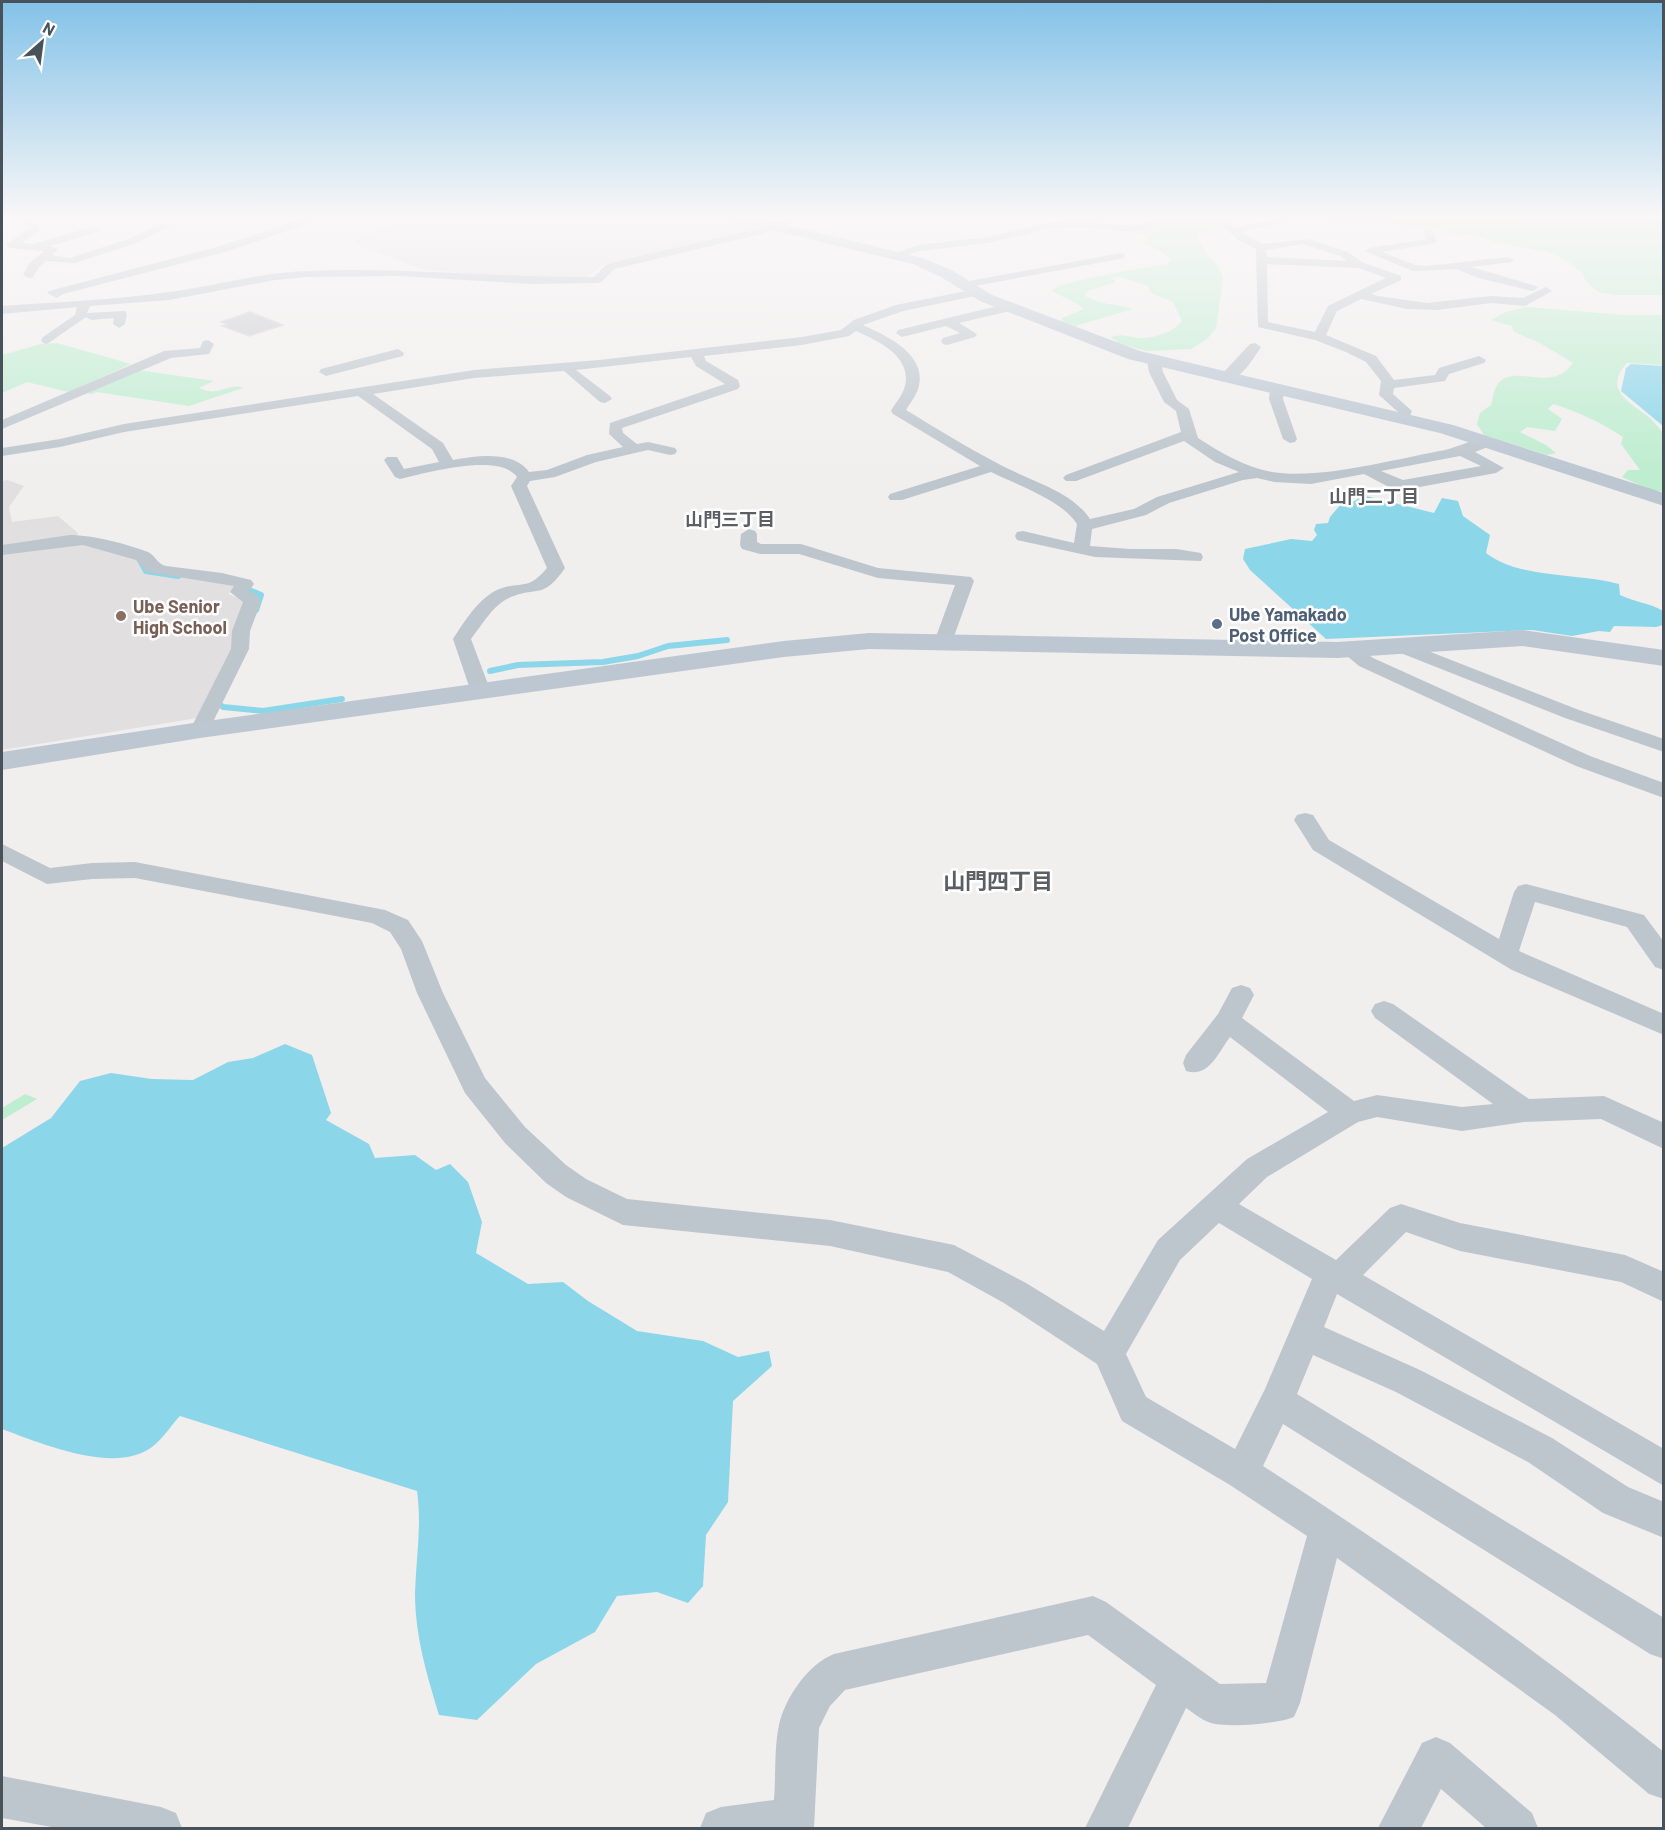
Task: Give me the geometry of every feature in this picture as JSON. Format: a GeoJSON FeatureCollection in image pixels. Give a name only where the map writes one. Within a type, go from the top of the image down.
{"type":"FeatureCollection","features":[{"type":"Feature","properties":{"kind":"street"},"geometry":{"type":"LineString","coordinates":[[2,310],[89,301]]}},
{"type":"Feature","properties":{"kind":"street"},"geometry":{"type":"LineString","coordinates":[[155,311],[204,301]]}},
{"type":"Feature","properties":{"kind":"street"},"geometry":{"type":"LineString","coordinates":[[326,372],[489,372],[568,367],[696,354],[802,341],[845,333],[867,319],[924,301]]}},
{"type":"Feature","properties":{"kind":"street"},"geometry":{"type":"LineString","coordinates":[[998,301],[1112,348],[1154,361],[1402,419],[1488,442],[1660,497]]}},
{"type":"Feature","properties":{"kind":"street"},"geometry":{"type":"LineString","coordinates":[[1262,301],[1262,324],[1320,337],[1371,359],[1389,385]]}},
{"type":"Feature","properties":{"kind":"street"},"geometry":{"type":"LineString","coordinates":[[1320,337],[1332,309],[1349,301]]}},
{"type":"Feature","properties":{"kind":"street"},"geometry":{"type":"LineString","coordinates":[[1389,301],[1406,305],[1437,306],[1471,301]]}},
{"type":"Feature","properties":{"kind":"street"},"geometry":{"type":"LineString","coordinates":[[80,302],[80,317]]}},
{"type":"Feature","properties":{"kind":"street"},"geometry":{"type":"LineString","coordinates":[[902,333],[1010,307]]}},
{"type":"Feature","properties":{"kind":"street"},"geometry":{"type":"LineString","coordinates":[[47,340],[80,317],[124,317]]}},
{"type":"Feature","properties":{"kind":"street"},"geometry":{"type":"LineString","coordinates":[[947,341],[976,333],[948,322]]}},
{"type":"Feature","properties":{"kind":"street"},"geometry":{"type":"LineString","coordinates":[[855,326],[890,343],[904,356],[914,375],[912,389],[898,411],[992,467],[1076,510],[1085,524],[1081,549]]}},
{"type":"Feature","properties":{"kind":"street"},"geometry":{"type":"LineString","coordinates":[[2,425],[169,354],[204,351],[208,344]]}},
{"type":"Feature","properties":{"kind":"street"},"geometry":{"type":"LineString","coordinates":[[1226,378],[1235,371],[1255,346]]}},
{"type":"Feature","properties":{"kind":"street"},"geometry":{"type":"LineString","coordinates":[[2,452],[124,428],[361,392],[386,372],[398,353]]}},
{"type":"Feature","properties":{"kind":"street"},"geometry":{"type":"LineString","coordinates":[[634,449],[616,434],[615,426],[733,386],[733,383],[701,363],[696,354]]}},
{"type":"Feature","properties":{"kind":"street"},"geometry":{"type":"LineString","coordinates":[[1389,385],[1431,381],[1440,378],[1444,371],[1479,360]]}},
{"type":"Feature","properties":{"kind":"street"},"geometry":{"type":"LineString","coordinates":[[1154,361],[1156,372],[1171,402],[1182,410],[1191,440],[1220,459],[1257,473],[1274,477],[1311,479],[1462,451],[1488,442]]}},
{"type":"Feature","properties":{"kind":"street"},"geometry":{"type":"LineString","coordinates":[[568,367],[571,372],[605,399]]}},
{"type":"Feature","properties":{"kind":"street"},"geometry":{"type":"LineString","coordinates":[[1389,385],[1386,395],[1405,411],[1402,419]]}},
{"type":"Feature","properties":{"kind":"street"},"geometry":{"type":"LineString","coordinates":[[1277,390],[1276,399],[1290,439]]}},
{"type":"Feature","properties":{"kind":"street"},"geometry":{"type":"LineString","coordinates":[[361,392],[438,446],[448,465]]}},
{"type":"Feature","properties":{"kind":"street"},"geometry":{"type":"LineString","coordinates":[[1071,478],[1138,455],[1189,434]]}},
{"type":"Feature","properties":{"kind":"street"},"geometry":{"type":"LineString","coordinates":[[481,692],[462,639],[472,622],[503,594],[542,585],[556,568],[519,486],[525,477],[550,474],[592,458],[634,449],[648,447],[670,451]]}},
{"type":"Feature","properties":{"kind":"street"},"geometry":{"type":"LineString","coordinates":[[1367,469],[1392,483],[1403,485],[1496,468],[1462,451]]}},
{"type":"Feature","properties":{"kind":"street"},"geometry":{"type":"LineString","coordinates":[[392,460],[400,474],[482,459],[517,467],[525,477]]}},
{"type":"Feature","properties":{"kind":"street"},"geometry":{"type":"LineString","coordinates":[[896,497],[992,467]]}},
{"type":"Feature","properties":{"kind":"street"},"geometry":{"type":"LineString","coordinates":[[1085,524],[1096,524],[1140,512],[1163,500],[1240,476],[1257,473]]}},
{"type":"Feature","properties":{"kind":"street"},"geometry":{"type":"LineString","coordinates":[[748,534],[748,545],[760,549],[801,549],[861,570],[965,581],[943,642]]}},
{"type":"Feature","properties":{"kind":"street"},"geometry":{"type":"LineString","coordinates":[[1023,536],[1081,549],[1119,554],[1176,553],[1195,557]]}},
{"type":"Feature","properties":{"kind":"street"},"geometry":{"type":"LineString","coordinates":[[2,550],[84,540],[142,556],[153,568],[163,571],[224,577],[243,586],[239,592],[252,602],[241,631],[242,645],[200,730]]}},
{"type":"Feature","properties":{"kind":"street"},"geometry":{"type":"LineString","coordinates":[[2,761],[200,730],[784,648],[869,641],[1287,650],[1348,649],[1523,639],[1556,641],[1664,658]]}},
{"type":"Feature","properties":{"kind":"street"},"geometry":{"type":"LineString","coordinates":[[1400,646],[1572,714],[1664,746]]}},
{"type":"Feature","properties":{"kind":"street"},"geometry":{"type":"LineString","coordinates":[[1348,649],[1366,662],[1562,751],[1664,791]]}},
{"type":"Feature","properties":{"kind":"street"},"geometry":{"type":"LineString","coordinates":[[1305,820],[1321,845],[1521,964],[1664,1025]]}},
{"type":"Feature","properties":{"kind":"street"},"geometry":{"type":"LineString","coordinates":[[2,852],[47,876],[92,871],[135,870],[376,915],[399,926],[412,947],[430,993],[475,1085],[515,1135],[556,1174],[576,1188],[623,1212],[830,1233],[954,1259],[1015,1293],[1109,1353],[1134,1409],[1242,1473],[1328,1528],[1569,1701],[1664,1779]]}},
{"type":"Feature","properties":{"kind":"street"},"geometry":{"type":"LineString","coordinates":[[1506,955],[1526,892],[1534,892],[1635,921],[1664,961]]}},
{"type":"Feature","properties":{"kind":"street"},"geometry":{"type":"LineString","coordinates":[[1196,1063],[1227,1021],[1240,995]]}},
{"type":"Feature","properties":{"kind":"street"},"geometry":{"type":"LineString","coordinates":[[1384,1011],[1524,1112]]}},
{"type":"Feature","properties":{"kind":"street"},"geometry":{"type":"LineString","coordinates":[[1227,1021],[1350,1113]]}},
{"type":"Feature","properties":{"kind":"street"},"geometry":{"type":"LineString","coordinates":[[1109,1353],[1169,1250],[1257,1168],[1350,1113],[1377,1106],[1462,1119],[1604,1107],[1664,1137]]}},
{"type":"Feature","properties":{"kind":"street"},"geometry":{"type":"LineString","coordinates":[[1216,1206],[1664,1469]]}},
{"type":"Feature","properties":{"kind":"street"},"geometry":{"type":"LineString","coordinates":[[1242,1473],[1334,1276],[1401,1217],[1460,1237],[1625,1269],[1664,1288]]}},
{"type":"Feature","properties":{"kind":"street"},"geometry":{"type":"LineString","coordinates":[[1305,1335],[1408,1381],[1540,1450],[1616,1500],[1664,1520]]}},
{"type":"Feature","properties":{"kind":"street"},"geometry":{"type":"LineString","coordinates":[[1277,1401],[1664,1640]]}},
{"type":"Feature","properties":{"kind":"street"},"geometry":{"type":"LineString","coordinates":[[721,1828],[793,1823],[799,1725],[816,1692],[834,1673],[1093,1615],[1214,1704],[1280,1703],[1328,1528]]}},
{"type":"Feature","properties":{"kind":"street"},"geometry":{"type":"LineString","coordinates":[[1106,1828],[1180,1679]]}},
{"type":"Feature","properties":{"kind":"street"},"geometry":{"type":"LineString","coordinates":[[1399,1828],[1436,1757],[1517,1828]]}},
{"type":"Feature","properties":{"kind":"street"},"geometry":{"type":"LineString","coordinates":[[2,1797],[161,1828]]}},
{"type":"Feature","properties":{"kind":"shaded area","name":"Ube Senior High School"},"geometry":{"type":"Polygon","coordinates":[[[7,480],[24,486],[9,507],[12,522],[58,516],[78,533],[76,541],[144,562],[238,584],[228,594],[246,601],[238,645],[197,718],[2,750],[2,481],[7,480]]]}},
{"type":"Feature","properties":{"kind":"green space"},"geometry":{"type":"Polygon","coordinates":[[[1072,301],[1097,301],[1133,309],[1075,326],[1063,323],[1062,318],[1084,309],[1072,301]]]}},
{"type":"Feature","properties":{"kind":"green space"},"geometry":{"type":"Polygon","coordinates":[[[1220,301],[1216,328],[1207,339],[1191,349],[1147,351],[1120,344],[1111,337],[1140,338],[1170,331],[1182,321],[1173,302],[1220,301]]]}},
{"type":"Feature","properties":{"kind":"green space"},"geometry":{"type":"Polygon","coordinates":[[[1525,307],[1623,315],[1663,315],[1663,365],[1627,363],[1617,380],[1620,393],[1625,399],[1651,419],[1663,433],[1663,491],[1652,491],[1622,477],[1628,470],[1640,470],[1621,444],[1623,437],[1589,418],[1553,404],[1548,409],[1562,419],[1555,431],[1527,427],[1520,432],[1546,445],[1556,453],[1547,455],[1484,435],[1477,424],[1480,413],[1491,405],[1495,389],[1503,379],[1511,376],[1554,377],[1564,372],[1573,363],[1540,343],[1514,332],[1512,326],[1491,320],[1506,312],[1525,307]]]}},
{"type":"Feature","properties":{"kind":"green space"},"geometry":{"type":"Polygon","coordinates":[[[57,343],[131,364],[69,392],[27,382],[2,393],[2,355],[41,344],[57,343]]]}},
{"type":"Feature","properties":{"kind":"green space"},"geometry":{"type":"Polygon","coordinates":[[[138,370],[214,381],[199,388],[206,391],[233,387],[243,388],[189,406],[97,392],[92,394],[81,392],[138,370]]]}},
{"type":"Feature","properties":{"kind":"green space"},"geometry":{"type":"Polygon","coordinates":[[[25,1094],[37,1099],[2,1120],[2,1108],[25,1094]]]}},
{"type":"Feature","properties":{"kind":"water"},"geometry":{"type":"Polygon","coordinates":[[[1631,364],[1663,366],[1663,426],[1621,391],[1626,368],[1631,364]]]}},
{"type":"Feature","properties":{"kind":"water"},"geometry":{"type":"Polygon","coordinates":[[[1362,495],[1434,513],[1442,498],[1458,501],[1463,516],[1490,535],[1486,553],[1515,567],[1532,571],[1619,584],[1620,595],[1663,611],[1663,625],[1656,627],[1614,626],[1610,632],[1599,631],[1572,636],[1532,630],[1326,639],[1250,570],[1243,559],[1245,549],[1291,539],[1312,541],[1317,535],[1314,530],[1316,524],[1328,523],[1341,504],[1355,501],[1362,495]]]}},
{"type":"Feature","properties":{"kind":"water"},"geometry":{"type":"Polygon","coordinates":[[[285,1044],[312,1055],[331,1113],[326,1120],[369,1144],[375,1158],[415,1155],[436,1170],[450,1164],[468,1182],[482,1222],[476,1253],[528,1284],[563,1282],[588,1301],[637,1331],[703,1341],[738,1357],[769,1351],[772,1366],[733,1401],[728,1502],[706,1535],[703,1586],[688,1603],[657,1592],[617,1596],[595,1632],[536,1664],[477,1720],[439,1715],[426,1670],[419,1640],[415,1593],[419,1529],[417,1491],[180,1416],[152,1447],[136,1455],[118,1458],[77,1454],[2,1429],[2,1148],[51,1118],[80,1081],[111,1073],[152,1079],[193,1080],[228,1062],[253,1058],[285,1044]]]}},
{"type":"Feature","properties":{"kind":"building"},"geometry":{"type":"Polygon","coordinates":[[[250,312],[283,325],[249,336],[222,326],[227,324],[221,322],[250,312]]]}},
{"type":"Feature","properties":{"kind":"waterway"},"geometry":{"type":"LineString","coordinates":[[140,560],[146,571],[178,576]]}},
{"type":"Feature","properties":{"kind":"waterway"},"geometry":{"type":"LineString","coordinates":[[242,587],[261,595],[256,610]]}},
{"type":"Feature","properties":{"kind":"waterway"},"geometry":{"type":"LineString","coordinates":[[490,671],[518,665],[603,662],[638,656],[668,646],[727,640]]}},
{"type":"Feature","properties":{"kind":"waterway"},"geometry":{"type":"LineString","coordinates":[[220,699],[218,703],[223,707],[263,711],[342,699]]}},
{"type":"Feature","properties":{"kind":"place","name":"Ube Senior High School"},"geometry":{"type":"Point","coordinates":[121,616]}},
{"type":"Feature","properties":{"kind":"place","name":"Ube Yamakado Post Office"},"geometry":{"type":"Point","coordinates":[1217,624]}},
{"type":"Feature","properties":{"kind":"district","name":"山門二丁目"},"geometry":{"type":"Point","coordinates":[1374,496]}},
{"type":"Feature","properties":{"kind":"district","name":"山門三丁目"},"geometry":{"type":"Point","coordinates":[730,519]}},
{"type":"Feature","properties":{"kind":"district","name":"山門四丁目"},"geometry":{"type":"Point","coordinates":[998,880]}}]}
